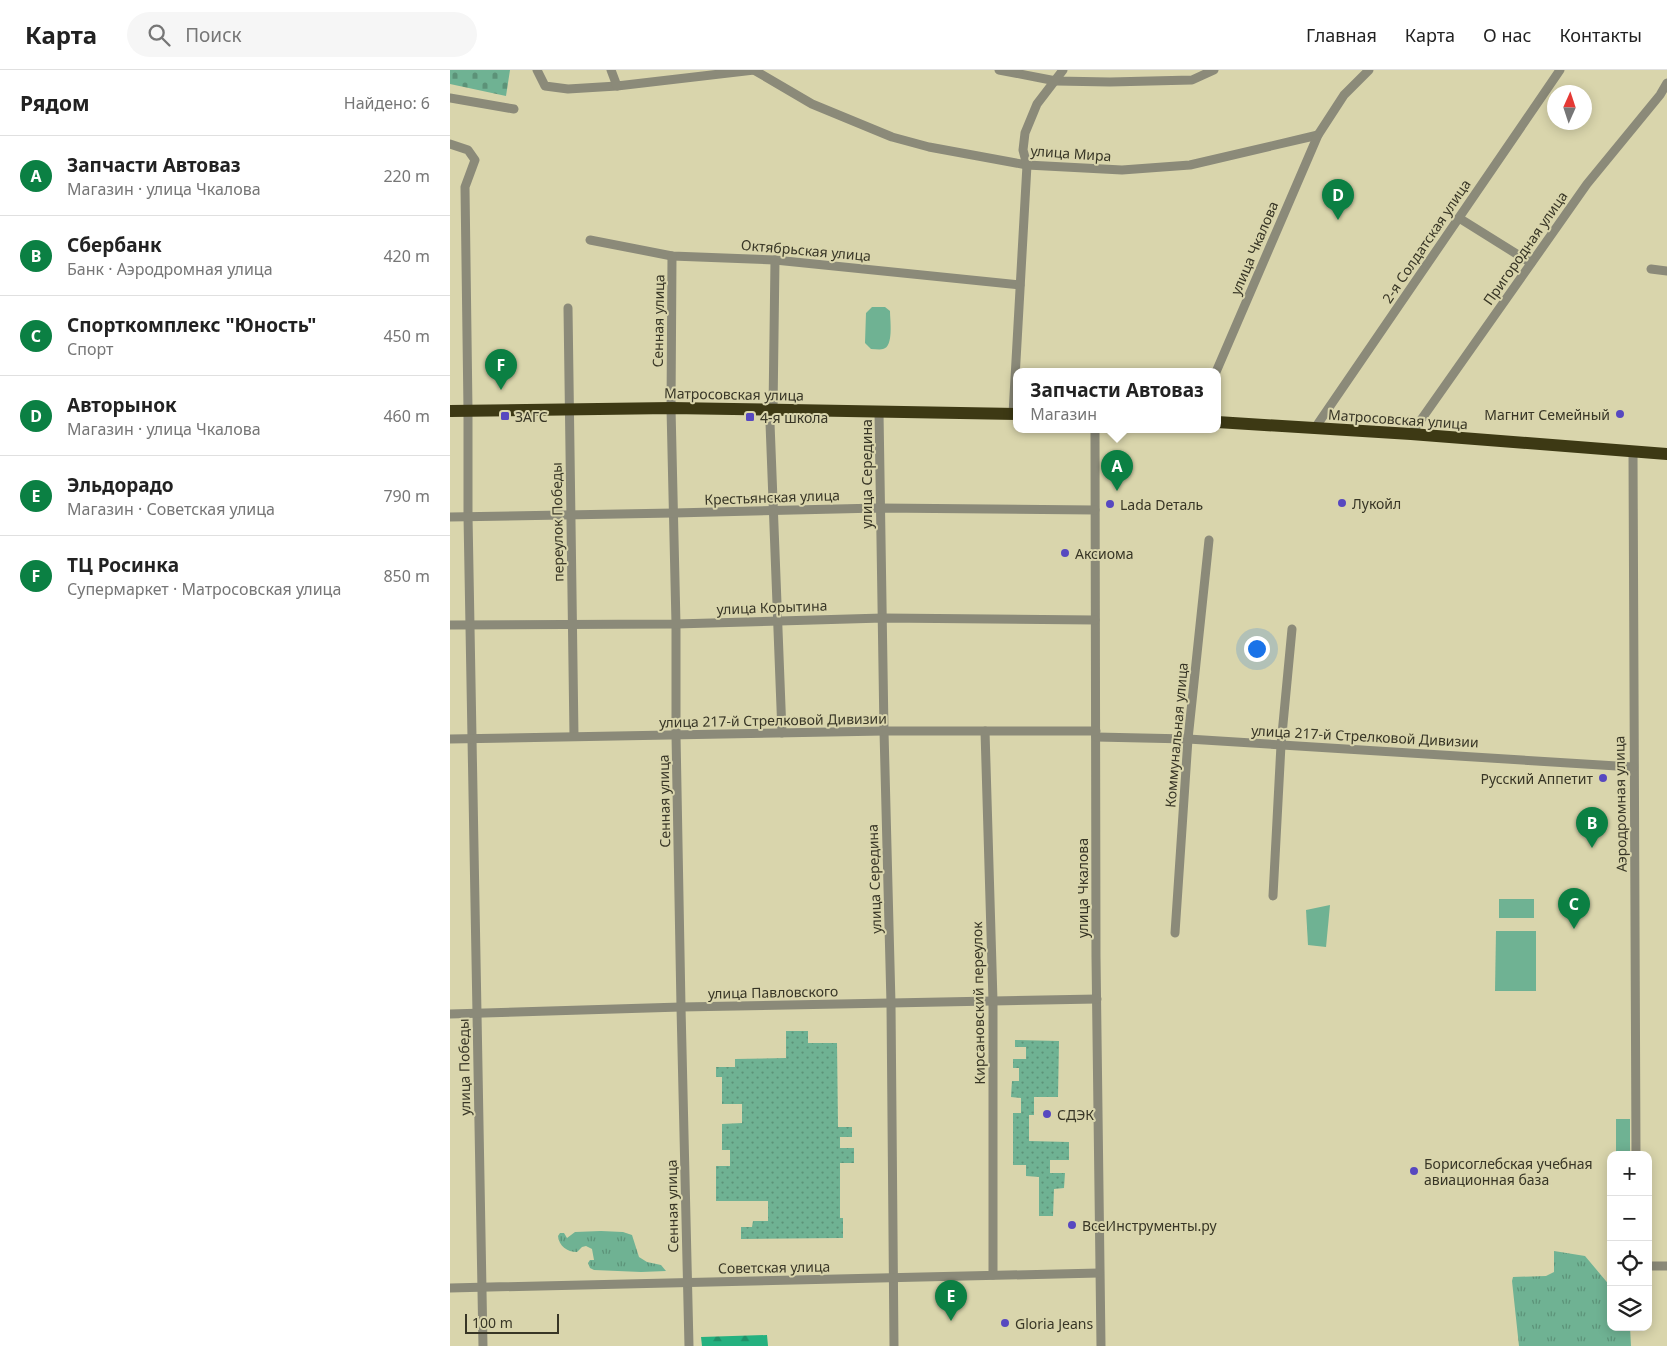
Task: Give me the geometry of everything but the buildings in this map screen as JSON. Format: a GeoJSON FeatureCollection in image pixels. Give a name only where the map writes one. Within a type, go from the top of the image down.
{"type":"FeatureCollection","features":[{"type":"Feature","properties":{"kind":"highway","name":"Матросовская улица"},"geometry":{"type":"LineString","coordinates":[[450,410],[671,408],[1013,414]]}},
{"type":"Feature","properties":{"kind":"highway","name":"Матросовская улица"},"geometry":{"type":"LineString","coordinates":[[1221,422],[1411,434],[1667,454]]}},
{"type":"Feature","properties":{"kind":"street"},"geometry":{"type":"LineString","coordinates":[[537,70],[545,86],[568,89],[617,86],[754,70]]}},
{"type":"Feature","properties":{"kind":"street"},"geometry":{"type":"LineString","coordinates":[[611,70],[617,86]]}},
{"type":"Feature","properties":{"kind":"street","name":"улица Мира"},"geometry":{"type":"LineString","coordinates":[[754,70],[812,104],[892,138],[1026,165],[1122,170],[1190,165],[1318,135]]}},
{"type":"Feature","properties":{"kind":"street"},"geometry":{"type":"LineString","coordinates":[[999,70],[1056,81],[1192,80],[1214,70]]}},
{"type":"Feature","properties":{"kind":"street"},"geometry":{"type":"LineString","coordinates":[[1017,368],[1026,165],[1023,150],[1025,133],[1036,104],[1063,70]]}},
{"type":"Feature","properties":{"kind":"street"},"geometry":{"type":"LineString","coordinates":[[1318,135],[1344,95],[1369,70]]}},
{"type":"Feature","properties":{"kind":"street","name":"2-я Солдатская улица"},"geometry":{"type":"LineString","coordinates":[[1315,428],[1560,70]]}},
{"type":"Feature","properties":{"kind":"street","name":"Пригородная улица"},"geometry":{"type":"LineString","coordinates":[[1411,434],[1587,184],[1660,96],[1667,83]]}},
{"type":"Feature","properties":{"kind":"street"},"geometry":{"type":"LineString","coordinates":[[450,98],[514,109]]}},
{"type":"Feature","properties":{"kind":"street","name":"улица Чкалова"},"geometry":{"type":"LineString","coordinates":[[1218,368],[1318,135]]}},
{"type":"Feature","properties":{"kind":"street","name":"улица Победы"},"geometry":{"type":"LineString","coordinates":[[450,144],[468,150],[474,160],[466,187],[468,516],[483,1346]]}},
{"type":"Feature","properties":{"kind":"street"},"geometry":{"type":"LineString","coordinates":[[1459,218],[1531,263]]}},
{"type":"Feature","properties":{"kind":"street","name":"Октябрьская улица"},"geometry":{"type":"LineString","coordinates":[[590,240],[672,256],[775,260],[1020,285]]}},
{"type":"Feature","properties":{"kind":"street","name":"Сенная улица"},"geometry":{"type":"LineString","coordinates":[[672,256],[671,408],[676,624],[676,735],[689,1346]]}},
{"type":"Feature","properties":{"kind":"street"},"geometry":{"type":"LineString","coordinates":[[775,260],[773,410],[770,422],[782,733]]}},
{"type":"Feature","properties":{"kind":"street"},"geometry":{"type":"LineString","coordinates":[[1651,269],[1667,271]]}},
{"type":"Feature","properties":{"kind":"street","name":"переулок Победы"},"geometry":{"type":"LineString","coordinates":[[568,308],[574,736]]}},
{"type":"Feature","properties":{"kind":"street","name":"улица Середина"},"geometry":{"type":"LineString","coordinates":[[879,412],[891,1004],[894,1346]]}},
{"type":"Feature","properties":{"kind":"street","name":"улица Чкалова"},"geometry":{"type":"LineString","coordinates":[[1095,433],[1097,999],[1101,1346]]}},
{"type":"Feature","properties":{"kind":"street","name":"Аэродромная улица"},"geometry":{"type":"LineString","coordinates":[[1633,452],[1636,1151]]}},
{"type":"Feature","properties":{"kind":"street","name":"Крестьянская улица"},"geometry":{"type":"LineString","coordinates":[[450,516],[674,514],[880,508],[1095,510]]}},
{"type":"Feature","properties":{"kind":"street","name":"Коммунальная улица"},"geometry":{"type":"LineString","coordinates":[[1174,933],[1188,739],[1209,540]]}},
{"type":"Feature","properties":{"kind":"street","name":"улица Корытина"},"geometry":{"type":"LineString","coordinates":[[450,624],[676,624],[883,618],[1095,620]]}},
{"type":"Feature","properties":{"kind":"street"},"geometry":{"type":"LineString","coordinates":[[1273,896],[1281,746],[1292,629]]}},
{"type":"Feature","properties":{"kind":"street","name":"улица 217-й Стрелковой Дивизии"},"geometry":{"type":"LineString","coordinates":[[450,738],[985,731],[1188,739],[1633,767]]}},
{"type":"Feature","properties":{"kind":"street","name":"Кирсановский переулок"},"geometry":{"type":"LineString","coordinates":[[985,731],[993,1001],[993,1275]]}},
{"type":"Feature","properties":{"kind":"street","name":"улица Павловского"},"geometry":{"type":"LineString","coordinates":[[450,1014],[681,1007],[1097,999]]}},
{"type":"Feature","properties":{"kind":"street"},"geometry":{"type":"LineString","coordinates":[[1652,1266],[1667,1266]]}},
{"type":"Feature","properties":{"kind":"street","name":"Советская улица"},"geometry":{"type":"LineString","coordinates":[[450,1288],[1099,1273]]}},
{"type":"Feature","properties":{"kind":"green space"},"geometry":{"type":"Polygon","coordinates":[[[450,70],[510,70],[506,96],[450,84],[450,70]]]}},
{"type":"Feature","properties":{"kind":"green space"},"geometry":{"type":"Polygon","coordinates":[[[872,307],[885,307],[890,311],[890,338],[889,343],[883,349],[871,349],[865,343],[866,313],[872,307]]]}},
{"type":"Feature","properties":{"kind":"green space"},"geometry":{"type":"Polygon","coordinates":[[[1499,899],[1534,899],[1534,918],[1499,918],[1499,899]]]}},
{"type":"Feature","properties":{"kind":"green space"},"geometry":{"type":"Polygon","coordinates":[[[1330,905],[1326,947],[1308,945],[1306,910],[1330,905]]]}},
{"type":"Feature","properties":{"kind":"green space"},"geometry":{"type":"Polygon","coordinates":[[[1496,931],[1536,931],[1536,991],[1495,991],[1496,931]]]}},
{"type":"Feature","properties":{"kind":"green space"},"geometry":{"type":"Polygon","coordinates":[[[786,1031],[808,1031],[808,1043],[837,1043],[838,1127],[852,1127],[852,1137],[840,1137],[840,1148],[854,1148],[854,1163],[840,1163],[840,1218],[843,1218],[843,1238],[741,1239],[741,1227],[752,1227],[753,1221],[768,1221],[768,1201],[716,1201],[716,1166],[730,1166],[730,1150],[722,1150],[722,1124],[742,1123],[742,1104],[722,1104],[722,1077],[716,1077],[716,1067],[735,1067],[735,1059],[786,1058],[786,1031]]]}},
{"type":"Feature","properties":{"kind":"green space"},"geometry":{"type":"Polygon","coordinates":[[[1015,1040],[1059,1041],[1058,1097],[1034,1097],[1034,1115],[1029,1115],[1029,1141],[1069,1142],[1069,1160],[1050,1160],[1050,1173],[1065,1173],[1064,1188],[1054,1189],[1053,1216],[1039,1216],[1039,1177],[1026,1176],[1026,1165],[1013,1165],[1013,1113],[1021,1113],[1021,1098],[1011,1097],[1012,1081],[1019,1081],[1019,1068],[1013,1068],[1013,1059],[1026,1059],[1026,1047],[1015,1047],[1015,1040]]]}},
{"type":"Feature","properties":{"kind":"green space"},"geometry":{"type":"Polygon","coordinates":[[[1616,1119],[1630,1119],[1630,1151],[1616,1151],[1616,1119]]]}},
{"type":"Feature","properties":{"kind":"green space"},"geometry":{"type":"Polygon","coordinates":[[[575,1232],[623,1232],[632,1235],[639,1257],[647,1262],[661,1265],[666,1271],[594,1270],[590,1268],[588,1263],[590,1260],[594,1260],[592,1249],[586,1246],[577,1252],[570,1251],[564,1248],[558,1236],[560,1233],[564,1233],[567,1238],[575,1232]]]}},
{"type":"Feature","properties":{"kind":"green space"},"geometry":{"type":"Polygon","coordinates":[[[1554,1251],[1585,1256],[1607,1282],[1607,1331],[1630,1331],[1631,1346],[1519,1346],[1513,1277],[1546,1276],[1554,1272],[1554,1251]]]}},
{"type":"Feature","properties":{"kind":"green space"},"geometry":{"type":"Polygon","coordinates":[[[767,1335],[768,1346],[702,1346],[701,1337],[767,1335]]]}},
{"type":"Feature","properties":{"kind":"place","name":"Авторынок"},"geometry":{"type":"Point","coordinates":[1338,220]}},
{"type":"Feature","properties":{"kind":"place","name":"ТЦ Росинка"},"geometry":{"type":"Point","coordinates":[501,390]}},
{"type":"Feature","properties":{"kind":"place","name":"Магнит Семейный"},"geometry":{"type":"Point","coordinates":[1620,414]}},
{"type":"Feature","properties":{"kind":"place","name":"ЗАГС"},"geometry":{"type":"Point","coordinates":[505,416]}},
{"type":"Feature","properties":{"kind":"place","name":"4-я школа"},"geometry":{"type":"Point","coordinates":[750,417]}},
{"type":"Feature","properties":{"kind":"place","name":"Запчасти Автоваз"},"geometry":{"type":"Point","coordinates":[1117,491]}},
{"type":"Feature","properties":{"kind":"place","name":"Лукойл"},"geometry":{"type":"Point","coordinates":[1342,503]}},
{"type":"Feature","properties":{"kind":"place","name":"Lada Dеталь"},"geometry":{"type":"Point","coordinates":[1110,504]}},
{"type":"Feature","properties":{"kind":"place","name":"Аксиома"},"geometry":{"type":"Point","coordinates":[1065,553]}},
{"type":"Feature","properties":{"kind":"place","name":"Русский Аппетит"},"geometry":{"type":"Point","coordinates":[1603,778]}},
{"type":"Feature","properties":{"kind":"place","name":"Сбербанк"},"geometry":{"type":"Point","coordinates":[1592,848]}},
{"type":"Feature","properties":{"kind":"place","name":"Спорткомплекс \"Юность\""},"geometry":{"type":"Point","coordinates":[1574,929]}},
{"type":"Feature","properties":{"kind":"place","name":"СДЭК"},"geometry":{"type":"Point","coordinates":[1047,1114]}},
{"type":"Feature","properties":{"kind":"place","name":"Борисоглебская учебная авиационная база"},"geometry":{"type":"Point","coordinates":[1414,1171]}},
{"type":"Feature","properties":{"kind":"place","name":"ВсеИнструменты.ру"},"geometry":{"type":"Point","coordinates":[1072,1225]}},
{"type":"Feature","properties":{"kind":"place","name":"Эльдорадо"},"geometry":{"type":"Point","coordinates":[951,1321]}},
{"type":"Feature","properties":{"kind":"place","name":"Gloria Jeans"},"geometry":{"type":"Point","coordinates":[1005,1323]}}]}
